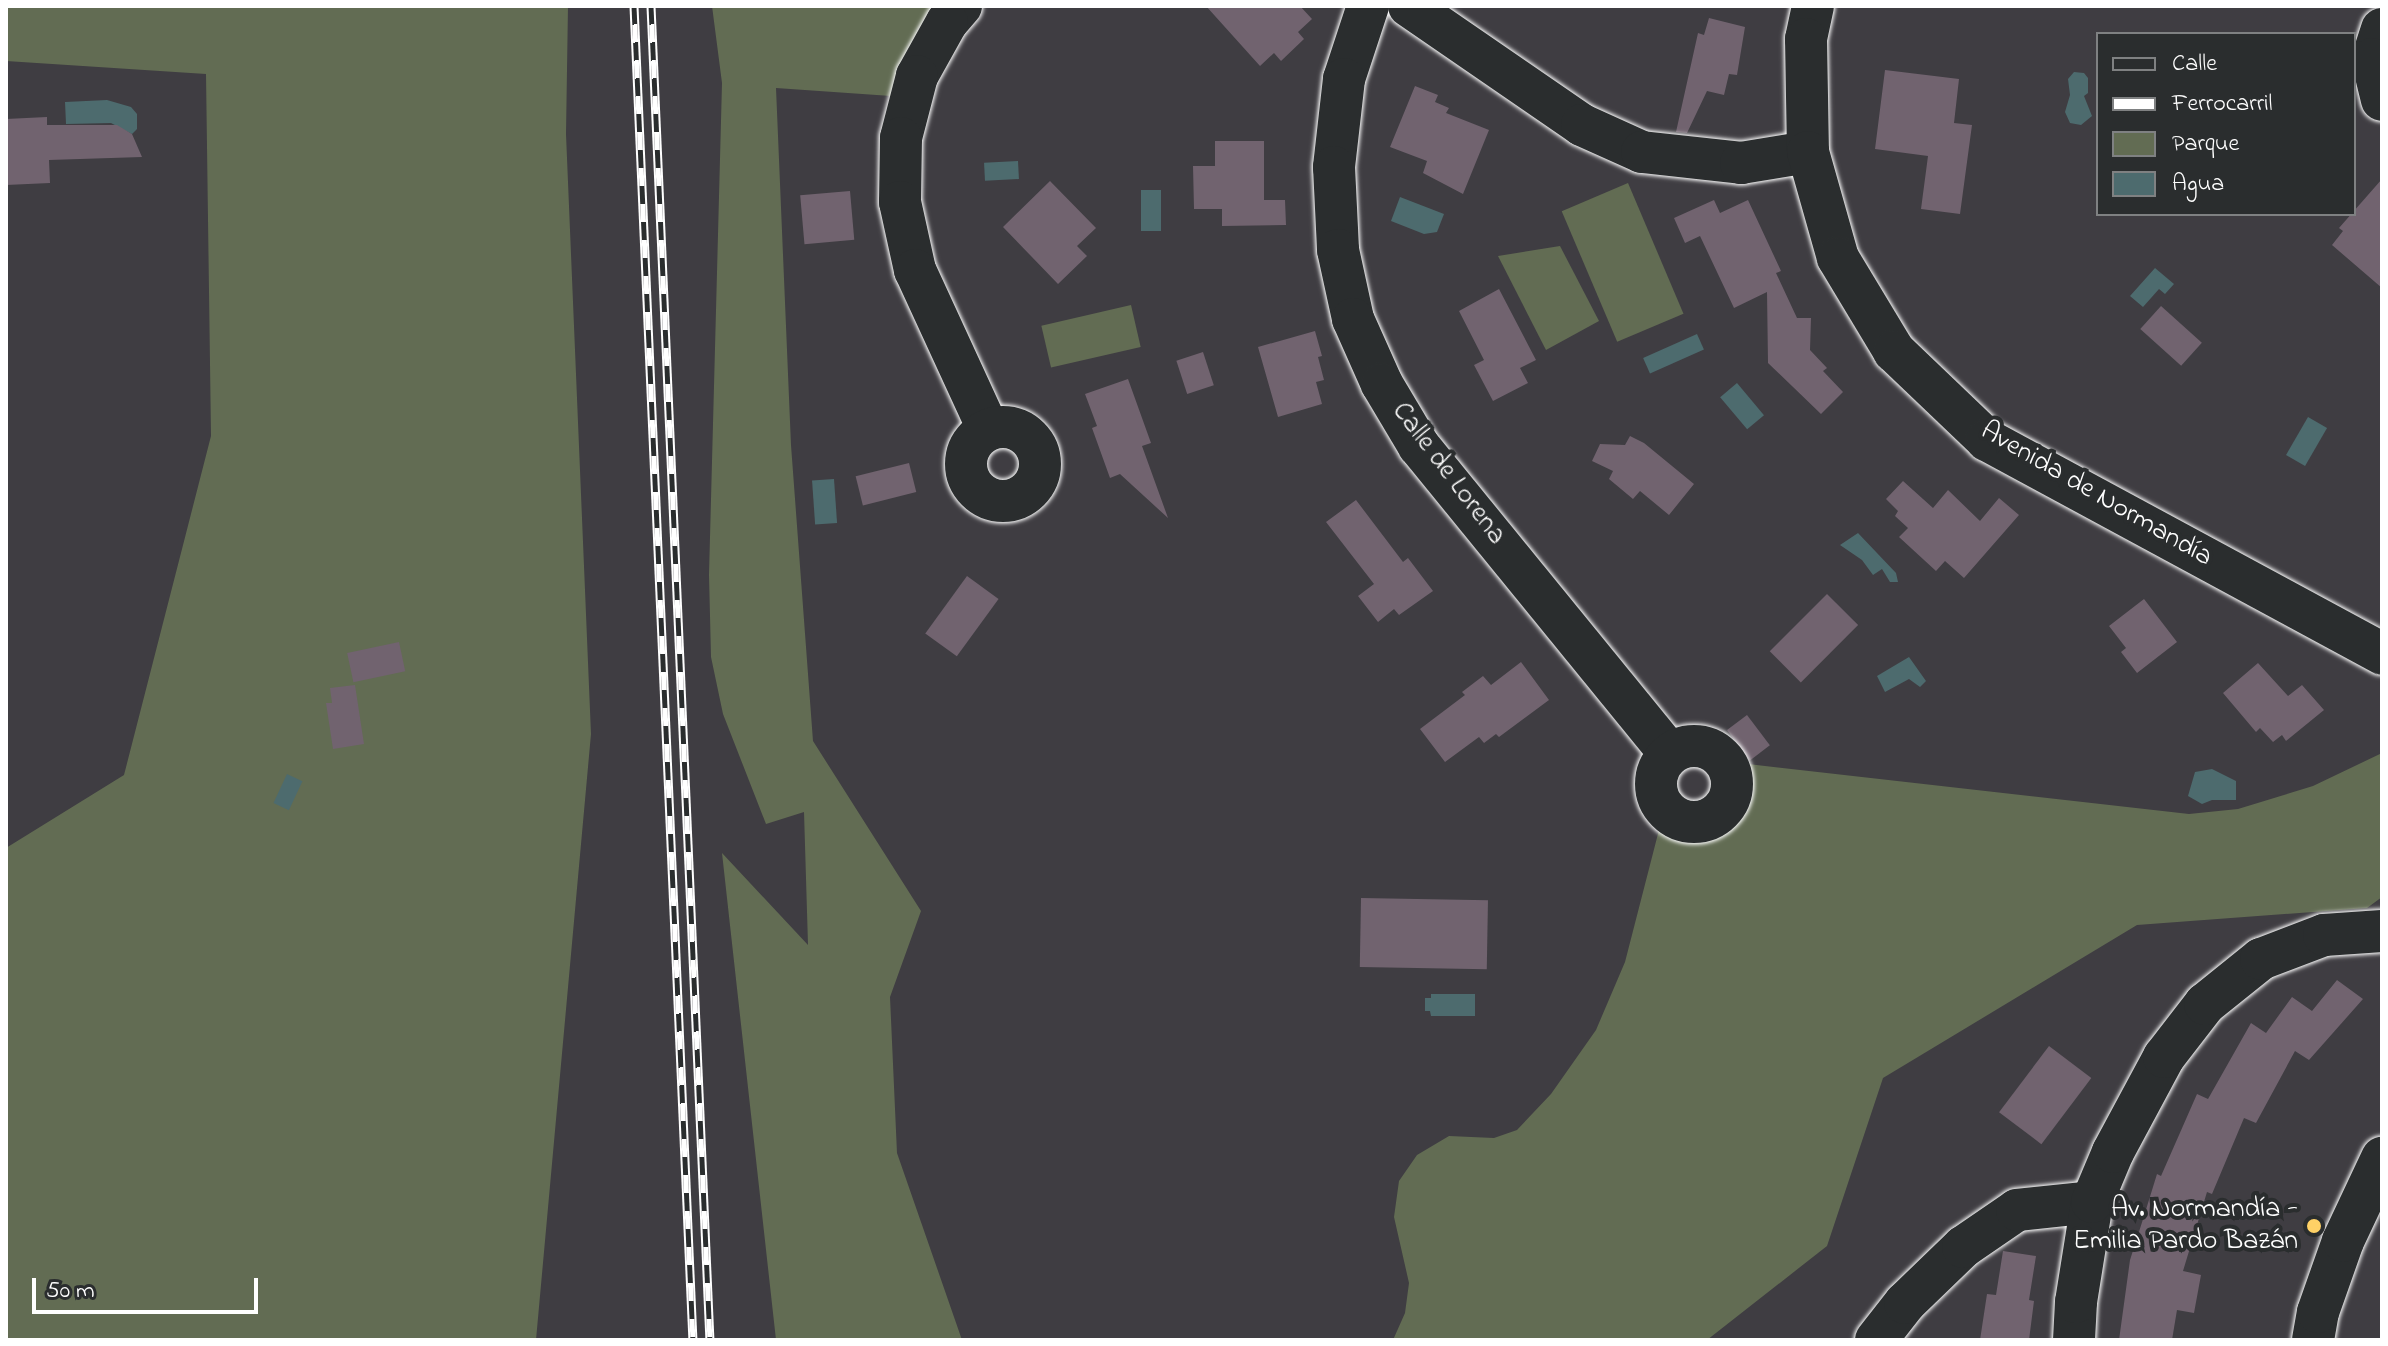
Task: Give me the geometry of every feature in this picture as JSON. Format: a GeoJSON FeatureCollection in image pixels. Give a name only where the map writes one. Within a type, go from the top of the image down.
{"type":"FeatureCollection","features":[{"type":"Feature","properties":{"kind":"street"},"geometry":{"type":"LineString","coordinates":[[961,6],[947,22],[917,76],[901,138],[900,202],[915,270],[988,429]]}},
{"type":"Feature","properties":{"kind":"street","name":"Calle de Lorena"},"geometry":{"type":"LineString","coordinates":[[1368,6],[1344,79],[1334,167],[1338,250],[1353,319],[1382,384],[1419,446],[1670,754]]}},
{"type":"Feature","properties":{"kind":"street"},"geometry":{"type":"LineString","coordinates":[[1409,6],[1582,125],[1642,152],[1741,163],[1808,152]]}},
{"type":"Feature","properties":{"kind":"street","name":"Avenida de Normandía"},"geometry":{"type":"LineString","coordinates":[[1813,6],[1806,39],[1808,152],[1838,258],[1894,351],[1987,440],[2382,654]]}},
{"type":"Feature","properties":{"kind":"street"},"geometry":{"type":"LineString","coordinates":[[2382,29],[2372,59],[2382,100]]}},
{"type":"Feature","properties":{"kind":"street"},"geometry":{"type":"LineString","coordinates":[[2074,1340],[2076,1302],[2092,1202],[2113,1152],[2164,1057],[2205,1004],[2261,959],[2324,935],[2382,931]]}},
{"type":"Feature","properties":{"kind":"street"},"geometry":{"type":"LineString","coordinates":[[2313,1340],[2318,1312],[2343,1241],[2382,1158]]}},
{"type":"Feature","properties":{"kind":"street"},"geometry":{"type":"LineString","coordinates":[[1876,1340],[1905,1303],[1963,1247],[2017,1210],[2092,1202]]}},
{"type":"Feature","properties":{"kind":"green space"},"geometry":{"type":"Polygon","coordinates":[[[6,6],[568,6],[566,134],[591,734],[536,1340],[6,1340],[6,848],[124,775],[211,436],[206,74],[6,61],[6,6]]]}},
{"type":"Feature","properties":{"kind":"green space"},"geometry":{"type":"Polygon","coordinates":[[[712,6],[936,6],[891,96],[776,88],[791,445],[813,741],[921,911],[890,997],[897,1153],[962,1340],[776,1340],[722,853],[808,945],[804,812],[766,824],[723,714],[711,657],[709,575],[722,83],[712,6]]]}},
{"type":"Feature","properties":{"kind":"green space"},"geometry":{"type":"Polygon","coordinates":[[[1628,183],[1683,314],[1617,342],[1562,211],[1628,183]]]}},
{"type":"Feature","properties":{"kind":"green space"},"geometry":{"type":"Polygon","coordinates":[[[1560,246],[1599,321],[1546,350],[1498,256],[1560,246]]]}},
{"type":"Feature","properties":{"kind":"green space"},"geometry":{"type":"Polygon","coordinates":[[[1131,305],[1141,347],[1051,368],[1041,326],[1131,305]]]}},
{"type":"Feature","properties":{"kind":"green space"},"geometry":{"type":"Polygon","coordinates":[[[2382,753],[2382,897],[2367,908],[2137,925],[1883,1078],[1827,1246],[1707,1340],[1393,1340],[1405,1313],[1409,1283],[1394,1217],[1399,1181],[1417,1155],[1449,1136],[1494,1138],[1517,1130],[1551,1094],[1596,1030],[1625,962],[1660,826],[1676,835],[1694,839],[1712,837],[1728,829],[1741,816],[1749,800],[1751,782],[1748,764],[2189,814],[2238,809],[2313,786],[2382,753]]]}},
{"type":"Feature","properties":{"kind":"water"},"geometry":{"type":"Polygon","coordinates":[[[2074,72],[2084,73],[2088,78],[2088,93],[2084,96],[2092,116],[2081,125],[2070,123],[2065,112],[2070,95],[2068,79],[2074,72]]]}},
{"type":"Feature","properties":{"kind":"water"},"geometry":{"type":"Polygon","coordinates":[[[107,100],[131,107],[137,114],[137,129],[132,134],[111,123],[66,124],[65,102],[107,100]]]}},
{"type":"Feature","properties":{"kind":"water"},"geometry":{"type":"Polygon","coordinates":[[[1018,161],[1019,179],[985,181],[984,163],[1018,161]]]}},
{"type":"Feature","properties":{"kind":"water"},"geometry":{"type":"Polygon","coordinates":[[[1141,190],[1161,190],[1161,231],[1141,231],[1141,190]]]}},
{"type":"Feature","properties":{"kind":"water"},"geometry":{"type":"Polygon","coordinates":[[[1400,197],[1444,214],[1437,232],[1424,234],[1391,221],[1400,197]]]}},
{"type":"Feature","properties":{"kind":"water"},"geometry":{"type":"Polygon","coordinates":[[[2155,268],[2174,284],[2165,294],[2159,289],[2143,307],[2130,296],[2155,268]]]}},
{"type":"Feature","properties":{"kind":"water"},"geometry":{"type":"Polygon","coordinates":[[[1697,334],[1704,350],[1650,374],[1643,358],[1697,334]]]}},
{"type":"Feature","properties":{"kind":"water"},"geometry":{"type":"Polygon","coordinates":[[[1737,383],[1764,415],[1747,429],[1720,397],[1737,383]]]}},
{"type":"Feature","properties":{"kind":"water"},"geometry":{"type":"Polygon","coordinates":[[[2308,417],[2327,428],[2305,466],[2286,455],[2308,417]]]}},
{"type":"Feature","properties":{"kind":"water"},"geometry":{"type":"Polygon","coordinates":[[[834,479],[837,523],[815,524],[812,481],[834,479]]]}},
{"type":"Feature","properties":{"kind":"water"},"geometry":{"type":"Polygon","coordinates":[[[1858,533],[1896,573],[1898,582],[1890,582],[1882,569],[1873,575],[1862,560],[1840,545],[1858,533]]]}},
{"type":"Feature","properties":{"kind":"water"},"geometry":{"type":"Polygon","coordinates":[[[1909,657],[1926,681],[1920,687],[1909,679],[1885,692],[1877,676],[1909,657]]]}},
{"type":"Feature","properties":{"kind":"water"},"geometry":{"type":"Polygon","coordinates":[[[2212,769],[2236,781],[2236,800],[2212,800],[2202,804],[2188,796],[2195,772],[2212,769]]]}},
{"type":"Feature","properties":{"kind":"water"},"geometry":{"type":"Polygon","coordinates":[[[287,774],[302,781],[289,810],[273,803],[287,774]]]}},
{"type":"Feature","properties":{"kind":"water"},"geometry":{"type":"Polygon","coordinates":[[[1431,994],[1475,994],[1475,1016],[1431,1016],[1430,1011],[1425,1011],[1425,998],[1431,998],[1431,994]]]}},
{"type":"Feature","properties":{"kind":"building"},"geometry":{"type":"Polygon","coordinates":[[[1206,6],[1300,6],[1312,19],[1298,32],[1304,39],[1281,61],[1274,53],[1260,66],[1206,6]]]}},
{"type":"Feature","properties":{"kind":"building"},"geometry":{"type":"Polygon","coordinates":[[[1709,18],[1745,27],[1737,75],[1729,74],[1724,95],[1707,91],[1687,133],[1676,132],[1698,33],[1704,35],[1709,18]]]}},
{"type":"Feature","properties":{"kind":"building"},"geometry":{"type":"Polygon","coordinates":[[[1885,70],[1959,79],[1954,123],[1972,125],[1960,214],[1921,209],[1928,156],[1875,149],[1885,70]]]}},
{"type":"Feature","properties":{"kind":"building"},"geometry":{"type":"Polygon","coordinates":[[[1415,86],[1438,95],[1435,102],[1449,108],[1446,113],[1489,130],[1463,194],[1423,173],[1427,161],[1390,147],[1415,86]]]}},
{"type":"Feature","properties":{"kind":"building"},"geometry":{"type":"Polygon","coordinates":[[[47,117],[47,125],[117,125],[132,134],[142,157],[49,160],[50,183],[6,185],[6,119],[47,117]]]}},
{"type":"Feature","properties":{"kind":"building"},"geometry":{"type":"Polygon","coordinates":[[[1215,141],[1264,141],[1264,200],[1285,200],[1286,225],[1222,226],[1222,209],[1194,209],[1193,166],[1215,166],[1215,141]]]}},
{"type":"Feature","properties":{"kind":"building"},"geometry":{"type":"Polygon","coordinates":[[[2382,179],[2382,288],[2332,245],[2343,231],[2339,228],[2350,216],[2356,216],[2356,209],[2382,179]]]}},
{"type":"Feature","properties":{"kind":"building"},"geometry":{"type":"Polygon","coordinates":[[[1050,181],[1096,228],[1077,246],[1087,256],[1058,284],[1003,227],[1050,181]]]}},
{"type":"Feature","properties":{"kind":"building"},"geometry":{"type":"Polygon","coordinates":[[[850,191],[854,240],[804,244],[800,195],[850,191]]]}},
{"type":"Feature","properties":{"kind":"building"},"geometry":{"type":"Polygon","coordinates":[[[1714,200],[1720,213],[1748,200],[1781,271],[1776,273],[1797,318],[1811,318],[1810,350],[1827,368],[1823,371],[1843,392],[1821,414],[1768,363],[1767,292],[1734,308],[1700,236],[1685,243],[1674,218],[1714,200]]]}},
{"type":"Feature","properties":{"kind":"building"},"geometry":{"type":"Polygon","coordinates":[[[1499,289],[1536,360],[1520,368],[1528,383],[1493,401],[1474,365],[1484,360],[1459,311],[1499,289]]]}},
{"type":"Feature","properties":{"kind":"building"},"geometry":{"type":"Polygon","coordinates":[[[2161,306],[2202,343],[2181,366],[2140,329],[2161,306]]]}},
{"type":"Feature","properties":{"kind":"building"},"geometry":{"type":"Polygon","coordinates":[[[1315,331],[1322,356],[1318,357],[1324,380],[1316,382],[1322,404],[1278,417],[1258,347],[1315,331]]]}},
{"type":"Feature","properties":{"kind":"building"},"geometry":{"type":"Polygon","coordinates":[[[1203,352],[1214,385],[1187,394],[1176,361],[1203,352]]]}},
{"type":"Feature","properties":{"kind":"building"},"geometry":{"type":"Polygon","coordinates":[[[1128,379],[1151,443],[1142,446],[1168,518],[1120,474],[1110,478],[1092,428],[1097,426],[1085,394],[1128,379]]]}},
{"type":"Feature","properties":{"kind":"building"},"geometry":{"type":"Polygon","coordinates":[[[1630,436],[1644,443],[1694,484],[1669,515],[1640,491],[1633,499],[1609,479],[1613,471],[1592,461],[1600,444],[1625,445],[1630,436]]]}},
{"type":"Feature","properties":{"kind":"building"},"geometry":{"type":"Polygon","coordinates":[[[909,463],[916,492],[863,505],[856,476],[909,463]]]}},
{"type":"Feature","properties":{"kind":"building"},"geometry":{"type":"Polygon","coordinates":[[[1903,481],[1933,508],[1948,490],[1980,521],[1999,498],[2019,515],[1964,578],[1945,561],[1936,571],[1899,537],[1908,528],[1895,516],[1898,511],[1886,499],[1903,481]]]}},
{"type":"Feature","properties":{"kind":"building"},"geometry":{"type":"Polygon","coordinates":[[[1356,500],[1403,562],[1408,558],[1433,591],[1399,615],[1394,609],[1378,622],[1358,596],[1374,584],[1326,522],[1356,500]]]}},
{"type":"Feature","properties":{"kind":"building"},"geometry":{"type":"Polygon","coordinates":[[[967,576],[999,599],[957,656],[925,633],[967,576]]]}},
{"type":"Feature","properties":{"kind":"building"},"geometry":{"type":"Polygon","coordinates":[[[1827,594],[1858,625],[1801,682],[1770,651],[1827,594]]]}},
{"type":"Feature","properties":{"kind":"building"},"geometry":{"type":"Polygon","coordinates":[[[2144,599],[2177,642],[2137,673],[2121,652],[2126,648],[2109,626],[2144,599]]]}},
{"type":"Feature","properties":{"kind":"building"},"geometry":{"type":"Polygon","coordinates":[[[399,642],[405,671],[353,682],[347,653],[399,642]]]}},
{"type":"Feature","properties":{"kind":"building"},"geometry":{"type":"Polygon","coordinates":[[[1521,662],[1549,700],[1499,737],[1496,734],[1484,743],[1479,737],[1445,762],[1420,729],[1465,695],[1462,692],[1483,676],[1491,685],[1521,662]]]}},
{"type":"Feature","properties":{"kind":"building"},"geometry":{"type":"Polygon","coordinates":[[[2258,663],[2288,696],[2302,685],[2324,710],[2286,741],[2282,735],[2273,742],[2260,728],[2256,732],[2223,693],[2258,663]]]}},
{"type":"Feature","properties":{"kind":"building"},"geometry":{"type":"Polygon","coordinates":[[[355,685],[364,744],[333,749],[326,703],[332,703],[330,688],[355,685]]]}},
{"type":"Feature","properties":{"kind":"building"},"geometry":{"type":"Polygon","coordinates":[[[1747,715],[1770,745],[1750,760],[1727,730],[1747,715]]]}},
{"type":"Feature","properties":{"kind":"building"},"geometry":{"type":"Polygon","coordinates":[[[1361,898],[1488,900],[1487,969],[1360,967],[1361,898]]]}},
{"type":"Feature","properties":{"kind":"building"},"geometry":{"type":"Polygon","coordinates":[[[2337,980],[2363,999],[2309,1060],[2295,1051],[2256,1123],[2244,1118],[2212,1194],[2207,1192],[2183,1271],[2201,1275],[2194,1313],[2177,1310],[2172,1340],[2119,1340],[2130,1260],[2157,1174],[2161,1176],[2197,1094],[2208,1099],[2251,1023],[2266,1033],[2292,997],[2312,1011],[2337,980]]]}},
{"type":"Feature","properties":{"kind":"building"},"geometry":{"type":"Polygon","coordinates":[[[2049,1046],[2091,1078],[2041,1144],[1999,1112],[2049,1046]]]}},
{"type":"Feature","properties":{"kind":"building"},"geometry":{"type":"Polygon","coordinates":[[[2003,1251],[2036,1256],[2029,1300],[2034,1301],[2029,1340],[1980,1340],[1987,1294],[1996,1295],[2003,1251]]]}},
{"type":"Feature","properties":{"kind":"railway"},"geometry":{"type":"LineString","coordinates":[[634,6],[693,1340]]}},
{"type":"Feature","properties":{"kind":"railway"},"geometry":{"type":"LineString","coordinates":[[651,6],[710,1340]]}},
{"type":"Feature","properties":{"kind":"place","name":"Av. Normandía - Emilia Pardo Bazán"},"geometry":{"type":"Point","coordinates":[2314,1226]}}]}
